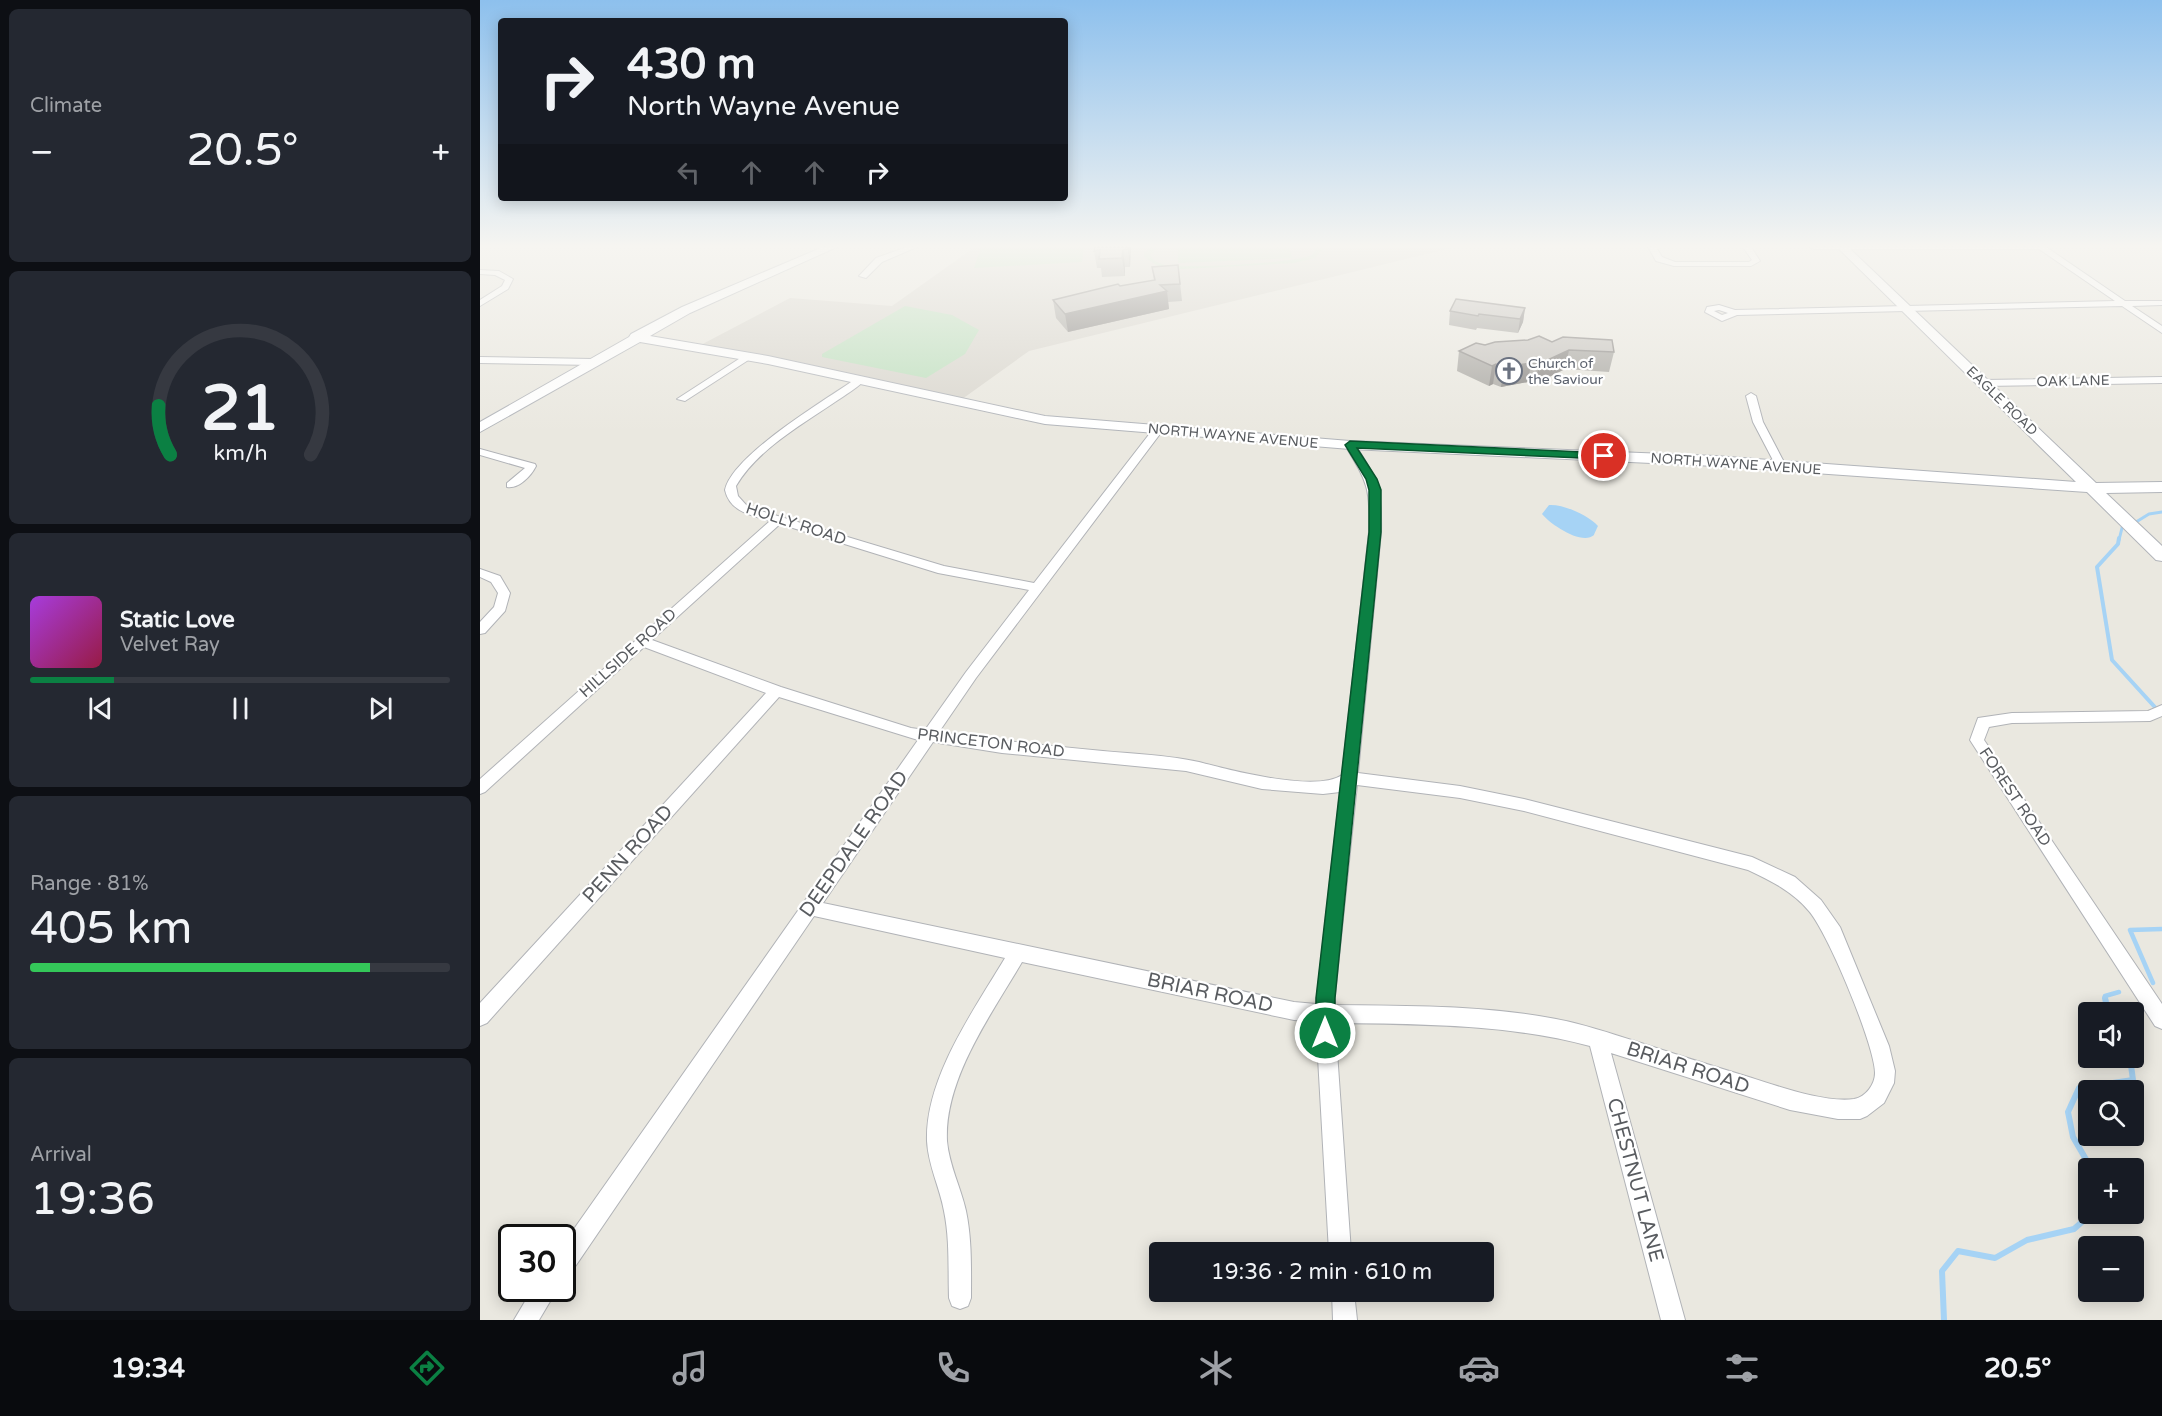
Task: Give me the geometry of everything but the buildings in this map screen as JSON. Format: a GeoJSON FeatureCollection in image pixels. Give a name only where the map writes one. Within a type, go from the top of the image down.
{"type":"FeatureCollection","features":[{"type":"Feature","properties":{"kind":"street"},"geometry":{"type":"LineString","coordinates":[[480,428],[635,337],[689,309]]}},
{"type":"Feature","properties":{"kind":"street"},"geometry":{"type":"LineString","coordinates":[[1733,313],[1827,312],[1880,309]]}},
{"type":"Feature","properties":{"kind":"street","name":"EAGLE ROAD"},"geometry":{"type":"LineString","coordinates":[[1907,309],[2162,556]]}},
{"type":"Feature","properties":{"kind":"street"},"geometry":{"type":"LineString","coordinates":[[2132,309],[2162,330]]}},
{"type":"Feature","properties":{"kind":"street","name":"NORTH WAYNE AVENUE"},"geometry":{"type":"LineString","coordinates":[[635,337],[860,380],[1024,417],[1350,445],[1781,466],[2092,488],[2162,487]]}},
{"type":"Feature","properties":{"kind":"street"},"geometry":{"type":"LineString","coordinates":[[682,399],[748,357]]}},
{"type":"Feature","properties":{"kind":"street"},"geometry":{"type":"LineString","coordinates":[[480,360],[593,362]]}},
{"type":"Feature","properties":{"kind":"street","name":"HOLLY ROAD"},"geometry":{"type":"LineString","coordinates":[[860,380],[740,470],[731,485],[731,493],[735,501],[744,509],[942,570],[1038,588]]}},
{"type":"Feature","properties":{"kind":"street","name":"OAK LANE"},"geometry":{"type":"LineString","coordinates":[[1983,382],[2162,380]]}},
{"type":"Feature","properties":{"kind":"street"},"geometry":{"type":"LineString","coordinates":[[1751,396],[1754,414],[1766,432],[1781,466]]}},
{"type":"Feature","properties":{"kind":"street","name":"DEEPDALE ROAD"},"geometry":{"type":"LineString","coordinates":[[576,1246],[971,675],[1158,430]]}},
{"type":"Feature","properties":{"kind":"street"},"geometry":{"type":"LineString","coordinates":[[1339,1242],[1325,1014],[1338,896],[1343,821],[1350,778],[1375,532],[1376,501],[1371,479],[1350,445]]}},
{"type":"Feature","properties":{"kind":"street"},"geometry":{"type":"LineString","coordinates":[[480,452],[531,466],[511,485]]}},
{"type":"Feature","properties":{"kind":"street","name":"HILLSIDE ROAD"},"geometry":{"type":"LineString","coordinates":[[480,788],[777,520]]}},
{"type":"Feature","properties":{"kind":"street"},"geometry":{"type":"LineString","coordinates":[[480,573],[496,579],[504,593],[500,608],[480,630]]}},
{"type":"Feature","properties":{"kind":"street","name":"PRINCETON ROAD"},"geometry":{"type":"LineString","coordinates":[[641,641],[776,691],[893,728],[930,736],[1002,747],[1186,765],[1273,784],[1337,787],[1350,778]]}},
{"type":"Feature","properties":{"kind":"street","name":"PENN ROAD"},"geometry":{"type":"LineString","coordinates":[[480,1017],[776,691]]}},
{"type":"Feature","properties":{"kind":"street","name":"FOREST ROAD"},"geometry":{"type":"LineString","coordinates":[[2156,713],[2012,718],[1983,722],[1977,741],[2162,1020]]}},
{"type":"Feature","properties":{"kind":"street","name":"BRIAR ROAD"},"geometry":{"type":"LineString","coordinates":[[810,907],[871,922],[1294,1011],[1325,1014],[1398,1013],[1454,1016],[1545,1027],[1598,1039],[1779,1096],[1821,1106],[1860,1109],[1877,1096],[1884,1083],[1885,1071],[1879,1046],[1834,933],[1803,892],[1776,875],[1752,864],[1524,805],[1460,792],[1350,778]]}},
{"type":"Feature","properties":{"kind":"street"},"geometry":{"type":"LineString","coordinates":[[960,1298],[959,1244],[955,1211],[940,1163],[937,1138],[939,1113],[946,1088],[970,1036],[1018,953]]}},
{"type":"Feature","properties":{"kind":"street","name":"CHESTNUT LANE"},"geometry":{"type":"LineString","coordinates":[[1598,1039],[1673,1320]]}},
{"type":"Feature","properties":{"kind":"street"},"geometry":{"type":"LineString","coordinates":[[526,1320],[538,1302]]}},
{"type":"Feature","properties":{"kind":"street"},"geometry":{"type":"LineString","coordinates":[[1344,1302],[1345,1320]]}},
{"type":"Feature","properties":{"kind":"shaded area"},"geometry":{"type":"Polygon","coordinates":[[[770,309],[1203,309],[1029,351],[958,402],[695,348],[770,309]]]}},
{"type":"Feature","properties":{"kind":"green space"},"geometry":{"type":"Polygon","coordinates":[[[901,309],[919,309],[952,315],[979,330],[965,354],[926,378],[822,357],[822,354],[901,309]]]}},
{"type":"Feature","properties":{"kind":"water"},"geometry":{"type":"Polygon","coordinates":[[[1549,505],[1568,508],[1588,518],[1598,526],[1594,535],[1582,538],[1559,528],[1542,514],[1549,505]]]}},
{"type":"Feature","properties":{"kind":"waterway"},"geometry":{"type":"LineString","coordinates":[[2136,522],[2149,514],[2162,512]]}},
{"type":"Feature","properties":{"kind":"waterway"},"geometry":{"type":"LineString","coordinates":[[2119,540],[2123,524]]}},
{"type":"Feature","properties":{"kind":"waterway"},"geometry":{"type":"LineString","coordinates":[[2119,538],[2118,544],[2097,567],[2112,660],[2162,715]]}},
{"type":"Feature","properties":{"kind":"waterway"},"geometry":{"type":"LineString","coordinates":[[2153,983],[2130,930],[2162,929]]}},
{"type":"Feature","properties":{"kind":"waterway"},"geometry":{"type":"LineString","coordinates":[[2106,1000],[2105,996],[2119,992]]}},
{"type":"Feature","properties":{"kind":"waterway"},"geometry":{"type":"LineString","coordinates":[[2105,998],[2106,1002]]}},
{"type":"Feature","properties":{"kind":"waterway"},"geometry":{"type":"LineString","coordinates":[[2085,1158],[2073,1137],[2068,1112],[2079,1088],[2133,1080],[2131,1068]]}},
{"type":"Feature","properties":{"kind":"waterway"},"geometry":{"type":"LineString","coordinates":[[1944,1320],[1942,1271],[1958,1251],[1995,1258],[2027,1240],[2074,1229],[2080,1224]]}},
{"type":"Feature","properties":{"kind":"place","name":"Church of the Saviour"},"geometry":{"type":"Point","coordinates":[1509,371]}},
{"type":"Feature","properties":{"kind":"route"},"geometry":{"type":"LineString","coordinates":[[1325,1033],[1325,998],[1338,896],[1343,821],[1350,778],[1375,532],[1375,490],[1371,479],[1350,445],[1604,456]]}}]}
